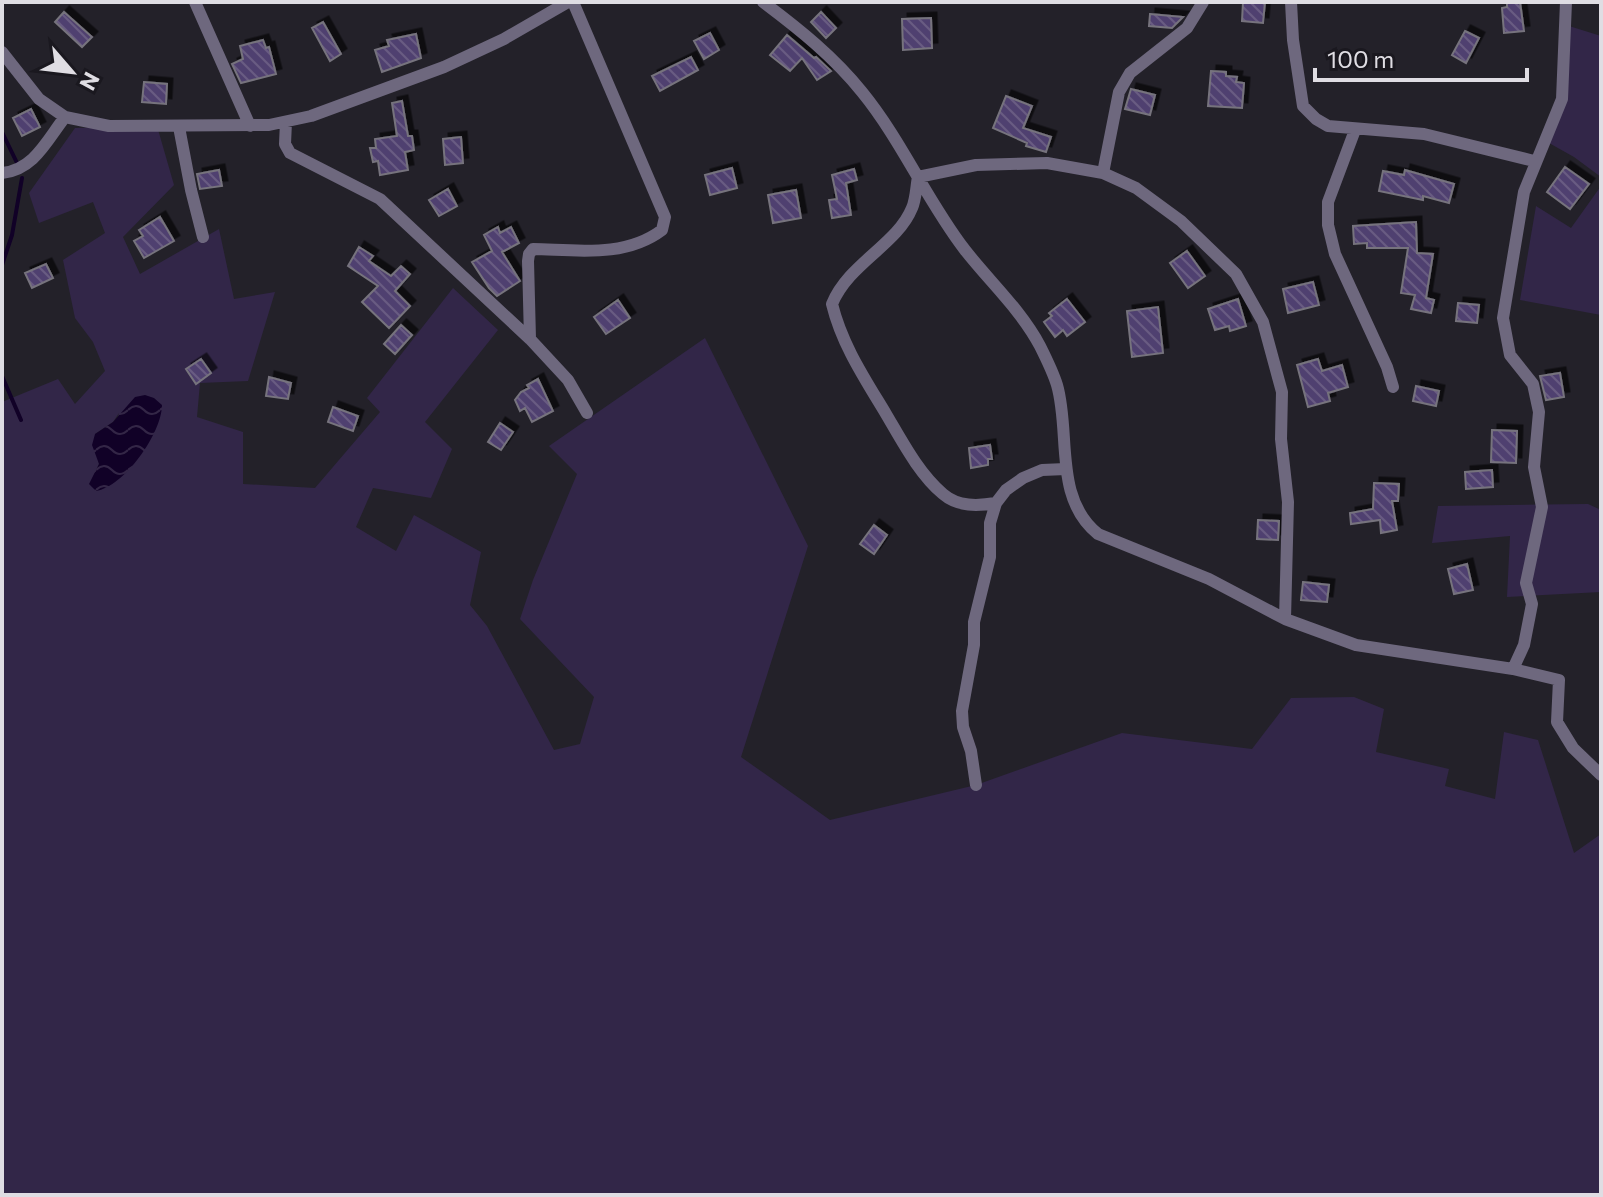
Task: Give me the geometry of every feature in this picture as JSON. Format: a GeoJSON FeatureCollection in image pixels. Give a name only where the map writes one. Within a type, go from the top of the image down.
{"type":"FeatureCollection","features":[{"type":"Feature","properties":{"kind":"street"},"geometry":{"type":"LineString","coordinates":[[195,2],[250,126]]}},
{"type":"Feature","properties":{"kind":"street"},"geometry":{"type":"LineString","coordinates":[[2,52],[39,99],[65,117],[109,126],[250,126],[286,122],[363,98],[444,67],[504,39],[571,2],[665,217],[662,230],[649,240],[615,250],[533,249],[528,261],[530,339]]}},
{"type":"Feature","properties":{"kind":"street"},"geometry":{"type":"LineString","coordinates":[[763,2],[808,36],[863,93],[964,249],[1039,344],[1058,386],[1066,469],[1073,499],[1091,528],[1098,534],[1209,579],[1285,619],[1356,645],[1513,669],[1559,680],[1557,722],[1573,748],[1601,775]]}},
{"type":"Feature","properties":{"kind":"street"},"geometry":{"type":"LineString","coordinates":[[1103,173],[1119,92],[1130,73],[1187,28],[1203,2]]}},
{"type":"Feature","properties":{"kind":"street"},"geometry":{"type":"LineString","coordinates":[[1291,2],[1303,106],[1316,119],[1328,126],[1355,130],[1424,134],[1534,161]]}},
{"type":"Feature","properties":{"kind":"street"},"geometry":{"type":"LineString","coordinates":[[1513,669],[1524,645],[1532,604],[1526,583],[1542,507],[1534,467],[1539,412],[1533,384],[1510,355],[1503,318],[1524,192],[1534,161],[1562,99],[1566,2]]}},
{"type":"Feature","properties":{"kind":"street"},"geometry":{"type":"LineString","coordinates":[[2,173],[14,172],[28,165],[65,117]]}},
{"type":"Feature","properties":{"kind":"street"},"geometry":{"type":"LineString","coordinates":[[286,122],[285,144],[290,153],[380,199],[530,339],[568,380],[587,413]]}},
{"type":"Feature","properties":{"kind":"street"},"geometry":{"type":"LineString","coordinates":[[179,127],[203,237]]}},
{"type":"Feature","properties":{"kind":"street"},"geometry":{"type":"LineString","coordinates":[[1355,130],[1328,202],[1328,225],[1335,254],[1387,367],[1393,387]]}},
{"type":"Feature","properties":{"kind":"street"},"geometry":{"type":"LineString","coordinates":[[918,177],[976,165],[1047,163],[1103,173],[1136,188],[1181,221],[1236,274],[1263,322],[1282,392],[1281,439],[1288,502],[1285,619]]}},
{"type":"Feature","properties":{"kind":"street"},"geometry":{"type":"LineString","coordinates":[[918,177],[914,206],[905,222],[838,289],[832,304],[836,322],[847,348],[911,455],[943,494],[957,502],[977,506],[996,503]]}},
{"type":"Feature","properties":{"kind":"street"},"geometry":{"type":"LineString","coordinates":[[976,785],[962,711],[974,645],[974,622],[990,557],[990,523],[996,503],[1006,490],[1042,470],[1066,469]]}},
{"type":"Feature","properties":{"kind":"shaded area"},"geometry":{"type":"Polygon","coordinates":[[[1569,26],[1601,36],[1601,177],[1549,143],[1569,26]]]}},
{"type":"Feature","properties":{"kind":"shaded area"},"geometry":{"type":"Polygon","coordinates":[[[157,126],[174,185],[123,237],[140,274],[219,229],[234,299],[275,292],[248,381],[200,383],[197,417],[243,432],[243,484],[315,488],[380,412],[367,398],[453,288],[498,330],[425,422],[452,449],[431,498],[373,488],[356,527],[396,551],[414,515],[481,552],[470,605],[487,626],[554,750],[580,744],[594,697],[520,619],[577,474],[549,446],[705,338],[808,546],[741,757],[830,820],[976,785],[1122,733],[1252,749],[1291,698],[1354,697],[1384,709],[1376,752],[1449,769],[1445,786],[1495,799],[1504,732],[1538,740],[1574,853],[1601,834],[1601,1195],[2,1195],[2,402],[58,379],[75,404],[105,371],[93,342],[75,318],[63,260],[105,233],[93,202],[39,223],[29,193],[75,128],[157,126]],[[119,413],[113,422],[95,434],[99,464],[90,484],[97,491],[119,413]]]}},
{"type":"Feature","properties":{"kind":"shaded area"},"geometry":{"type":"Polygon","coordinates":[[[1601,186],[1601,315],[1520,300],[1536,206],[1571,228],[1601,186]]]}},
{"type":"Feature","properties":{"kind":"shaded area"},"geometry":{"type":"Polygon","coordinates":[[[1588,504],[1601,510],[1601,592],[1507,597],[1510,536],[1432,543],[1438,506],[1588,504]]]}},
{"type":"Feature","properties":{"kind":"water"},"geometry":{"type":"Polygon","coordinates":[[[145,395],[162,405],[156,430],[129,469],[118,480],[96,491],[89,484],[99,464],[92,445],[95,434],[113,422],[135,397],[145,395]]]}},
{"type":"Feature","properties":{"kind":"building"},"geometry":{"type":"Polygon","coordinates":[[[1243,2],[1265,2],[1263,23],[1242,21],[1243,2]]]}},
{"type":"Feature","properties":{"kind":"building"},"geometry":{"type":"Polygon","coordinates":[[[1507,2],[1520,2],[1524,31],[1504,33],[1502,8],[1507,7],[1507,2]]]}},
{"type":"Feature","properties":{"kind":"building"},"geometry":{"type":"Polygon","coordinates":[[[64,12],[92,37],[82,47],[55,22],[64,12]]]}},
{"type":"Feature","properties":{"kind":"building"},"geometry":{"type":"Polygon","coordinates":[[[821,12],[836,28],[826,38],[811,22],[821,12]]]}},
{"type":"Feature","properties":{"kind":"building"},"geometry":{"type":"Polygon","coordinates":[[[1150,14],[1183,17],[1172,28],[1149,26],[1150,14]]]}},
{"type":"Feature","properties":{"kind":"building"},"geometry":{"type":"Polygon","coordinates":[[[931,18],[932,48],[903,50],[902,19],[931,18]]]}},
{"type":"Feature","properties":{"kind":"building"},"geometry":{"type":"Polygon","coordinates":[[[323,22],[341,54],[330,61],[312,28],[323,22]]]}},
{"type":"Feature","properties":{"kind":"building"},"geometry":{"type":"Polygon","coordinates":[[[1465,31],[1479,38],[1466,63],[1452,55],[1465,31]]]}},
{"type":"Feature","properties":{"kind":"building"},"geometry":{"type":"Polygon","coordinates":[[[710,33],[719,50],[704,59],[694,41],[710,33]]]}},
{"type":"Feature","properties":{"kind":"building"},"geometry":{"type":"Polygon","coordinates":[[[416,34],[421,58],[382,72],[375,50],[389,46],[387,40],[416,34]]]}},
{"type":"Feature","properties":{"kind":"building"},"geometry":{"type":"Polygon","coordinates":[[[787,35],[831,71],[817,80],[802,58],[790,71],[770,55],[787,35]]]}},
{"type":"Feature","properties":{"kind":"building"},"geometry":{"type":"Polygon","coordinates":[[[263,40],[266,48],[269,47],[276,74],[241,83],[232,64],[243,59],[240,46],[263,40]]]}},
{"type":"Feature","properties":{"kind":"building"},"geometry":{"type":"Polygon","coordinates":[[[691,57],[698,70],[660,91],[652,76],[691,57]]]}},
{"type":"Feature","properties":{"kind":"building"},"geometry":{"type":"Polygon","coordinates":[[[1211,71],[1226,72],[1226,76],[1237,77],[1236,82],[1244,83],[1242,108],[1208,106],[1211,71]]]}},
{"type":"Feature","properties":{"kind":"building"},"geometry":{"type":"Polygon","coordinates":[[[144,82],[167,84],[166,104],[142,102],[144,82]]]}},
{"type":"Feature","properties":{"kind":"building"},"geometry":{"type":"Polygon","coordinates":[[[1131,89],[1155,95],[1150,115],[1125,109],[1131,89]]]}},
{"type":"Feature","properties":{"kind":"building"},"geometry":{"type":"Polygon","coordinates":[[[1006,96],[1032,106],[1023,128],[1051,137],[1046,152],[1026,146],[1027,143],[993,128],[1006,96]]]}},
{"type":"Feature","properties":{"kind":"building"},"geometry":{"type":"Polygon","coordinates":[[[402,101],[408,136],[412,136],[414,150],[405,152],[408,170],[380,175],[378,161],[373,162],[370,148],[376,148],[375,139],[397,136],[392,103],[402,101]]]}},
{"type":"Feature","properties":{"kind":"building"},"geometry":{"type":"Polygon","coordinates":[[[31,109],[40,127],[22,136],[13,118],[31,109]]]}},
{"type":"Feature","properties":{"kind":"building"},"geometry":{"type":"Polygon","coordinates":[[[461,137],[463,163],[445,165],[443,139],[461,137]]]}},
{"type":"Feature","properties":{"kind":"building"},"geometry":{"type":"Polygon","coordinates":[[[1565,167],[1589,184],[1570,209],[1547,192],[1565,167]]]}},
{"type":"Feature","properties":{"kind":"building"},"geometry":{"type":"Polygon","coordinates":[[[732,168],[737,188],[710,195],[705,175],[732,168]]]}},
{"type":"Feature","properties":{"kind":"building"},"geometry":{"type":"Polygon","coordinates":[[[854,169],[857,180],[846,183],[851,215],[832,218],[829,200],[837,199],[832,175],[854,169]]]}},
{"type":"Feature","properties":{"kind":"building"},"geometry":{"type":"Polygon","coordinates":[[[219,170],[222,186],[200,189],[197,174],[219,170]]]}},
{"type":"Feature","properties":{"kind":"building"},"geometry":{"type":"Polygon","coordinates":[[[1405,170],[1454,184],[1449,203],[1423,196],[1423,200],[1379,191],[1383,171],[1404,175],[1405,170]]]}},
{"type":"Feature","properties":{"kind":"building"},"geometry":{"type":"Polygon","coordinates":[[[448,189],[457,206],[439,216],[429,200],[448,189]]]}},
{"type":"Feature","properties":{"kind":"building"},"geometry":{"type":"Polygon","coordinates":[[[796,190],[801,218],[773,223],[768,195],[796,190]]]}},
{"type":"Feature","properties":{"kind":"building"},"geometry":{"type":"Polygon","coordinates":[[[160,217],[174,241],[144,258],[134,241],[143,236],[139,230],[160,217]]]}},
{"type":"Feature","properties":{"kind":"building"},"geometry":{"type":"Polygon","coordinates":[[[1416,222],[1417,253],[1433,254],[1426,298],[1434,300],[1431,313],[1411,309],[1415,295],[1401,293],[1408,248],[1367,248],[1367,243],[1354,244],[1353,226],[1416,222]]]}},
{"type":"Feature","properties":{"kind":"building"},"geometry":{"type":"Polygon","coordinates":[[[498,227],[500,233],[511,227],[519,243],[502,252],[520,281],[497,296],[472,262],[492,251],[484,235],[498,227]]]}},
{"type":"Feature","properties":{"kind":"building"},"geometry":{"type":"Polygon","coordinates":[[[359,247],[373,256],[369,261],[391,276],[401,266],[410,274],[395,291],[410,306],[389,328],[362,302],[378,286],[348,266],[359,247]]]}},
{"type":"Feature","properties":{"kind":"building"},"geometry":{"type":"Polygon","coordinates":[[[1187,251],[1205,276],[1188,288],[1170,263],[1187,251]]]}},
{"type":"Feature","properties":{"kind":"building"},"geometry":{"type":"Polygon","coordinates":[[[46,264],[53,278],[32,288],[25,273],[46,264]]]}},
{"type":"Feature","properties":{"kind":"building"},"geometry":{"type":"Polygon","coordinates":[[[1313,282],[1319,305],[1288,313],[1283,289],[1313,282]]]}},
{"type":"Feature","properties":{"kind":"building"},"geometry":{"type":"Polygon","coordinates":[[[1067,299],[1085,322],[1067,336],[1063,330],[1055,337],[1044,322],[1052,316],[1049,313],[1067,299]]]}},
{"type":"Feature","properties":{"kind":"building"},"geometry":{"type":"Polygon","coordinates":[[[1238,299],[1246,326],[1230,331],[1229,326],[1215,330],[1208,309],[1238,299]]]}},
{"type":"Feature","properties":{"kind":"building"},"geometry":{"type":"Polygon","coordinates":[[[618,300],[630,318],[606,334],[594,317],[618,300]]]}},
{"type":"Feature","properties":{"kind":"building"},"geometry":{"type":"Polygon","coordinates":[[[1458,303],[1479,305],[1477,323],[1456,321],[1458,303]]]}},
{"type":"Feature","properties":{"kind":"building"},"geometry":{"type":"Polygon","coordinates":[[[1158,307],[1163,353],[1132,357],[1127,311],[1158,307]]]}},
{"type":"Feature","properties":{"kind":"building"},"geometry":{"type":"Polygon","coordinates":[[[401,325],[412,335],[395,354],[384,344],[401,325]]]}},
{"type":"Feature","properties":{"kind":"building"},"geometry":{"type":"Polygon","coordinates":[[[201,359],[211,373],[196,384],[186,369],[201,359]]]}},
{"type":"Feature","properties":{"kind":"building"},"geometry":{"type":"Polygon","coordinates":[[[1318,359],[1322,371],[1342,365],[1348,387],[1328,393],[1330,401],[1308,407],[1297,365],[1318,359]]]}},
{"type":"Feature","properties":{"kind":"building"},"geometry":{"type":"Polygon","coordinates":[[[1560,373],[1564,397],[1546,400],[1540,376],[1560,373]]]}},
{"type":"Feature","properties":{"kind":"building"},"geometry":{"type":"Polygon","coordinates":[[[269,377],[291,383],[288,399],[266,396],[269,377]]]}},
{"type":"Feature","properties":{"kind":"building"},"geometry":{"type":"Polygon","coordinates":[[[538,379],[553,411],[532,422],[525,408],[520,411],[515,400],[529,388],[527,385],[538,379]]]}},
{"type":"Feature","properties":{"kind":"building"},"geometry":{"type":"Polygon","coordinates":[[[1416,386],[1439,391],[1436,406],[1413,401],[1416,386]]]}},
{"type":"Feature","properties":{"kind":"building"},"geometry":{"type":"Polygon","coordinates":[[[333,407],[358,416],[353,431],[328,422],[333,407]]]}},
{"type":"Feature","properties":{"kind":"building"},"geometry":{"type":"Polygon","coordinates":[[[500,423],[513,432],[501,450],[488,442],[500,423]]]}},
{"type":"Feature","properties":{"kind":"building"},"geometry":{"type":"Polygon","coordinates":[[[1492,430],[1517,431],[1516,463],[1491,462],[1492,430]]]}},
{"type":"Feature","properties":{"kind":"building"},"geometry":{"type":"Polygon","coordinates":[[[990,445],[992,459],[988,459],[988,465],[971,468],[969,448],[990,445]]]}},
{"type":"Feature","properties":{"kind":"building"},"geometry":{"type":"Polygon","coordinates":[[[1492,470],[1493,487],[1466,489],[1465,472],[1492,470]]]}},
{"type":"Feature","properties":{"kind":"building"},"geometry":{"type":"Polygon","coordinates":[[[1374,483],[1399,484],[1398,501],[1392,501],[1397,530],[1381,533],[1380,520],[1351,524],[1350,513],[1373,509],[1374,483]]]}},
{"type":"Feature","properties":{"kind":"building"},"geometry":{"type":"Polygon","coordinates":[[[1258,520],[1279,521],[1278,540],[1257,539],[1258,520]]]}},
{"type":"Feature","properties":{"kind":"building"},"geometry":{"type":"Polygon","coordinates":[[[874,525],[887,535],[874,554],[860,544],[874,525]]]}},
{"type":"Feature","properties":{"kind":"building"},"geometry":{"type":"Polygon","coordinates":[[[1467,564],[1473,590],[1454,594],[1448,569],[1467,564]]]}},
{"type":"Feature","properties":{"kind":"building"},"geometry":{"type":"Polygon","coordinates":[[[1303,582],[1329,585],[1327,602],[1301,600],[1303,582]]]}},
{"type":"Feature","properties":{"kind":"waterway"},"geometry":{"type":"LineString","coordinates":[[2,132],[18,165]]}},
{"type":"Feature","properties":{"kind":"waterway"},"geometry":{"type":"LineString","coordinates":[[2,265],[12,235],[22,178]]}},
{"type":"Feature","properties":{"kind":"waterway"},"geometry":{"type":"LineString","coordinates":[[2,376],[21,420]]}}]}
